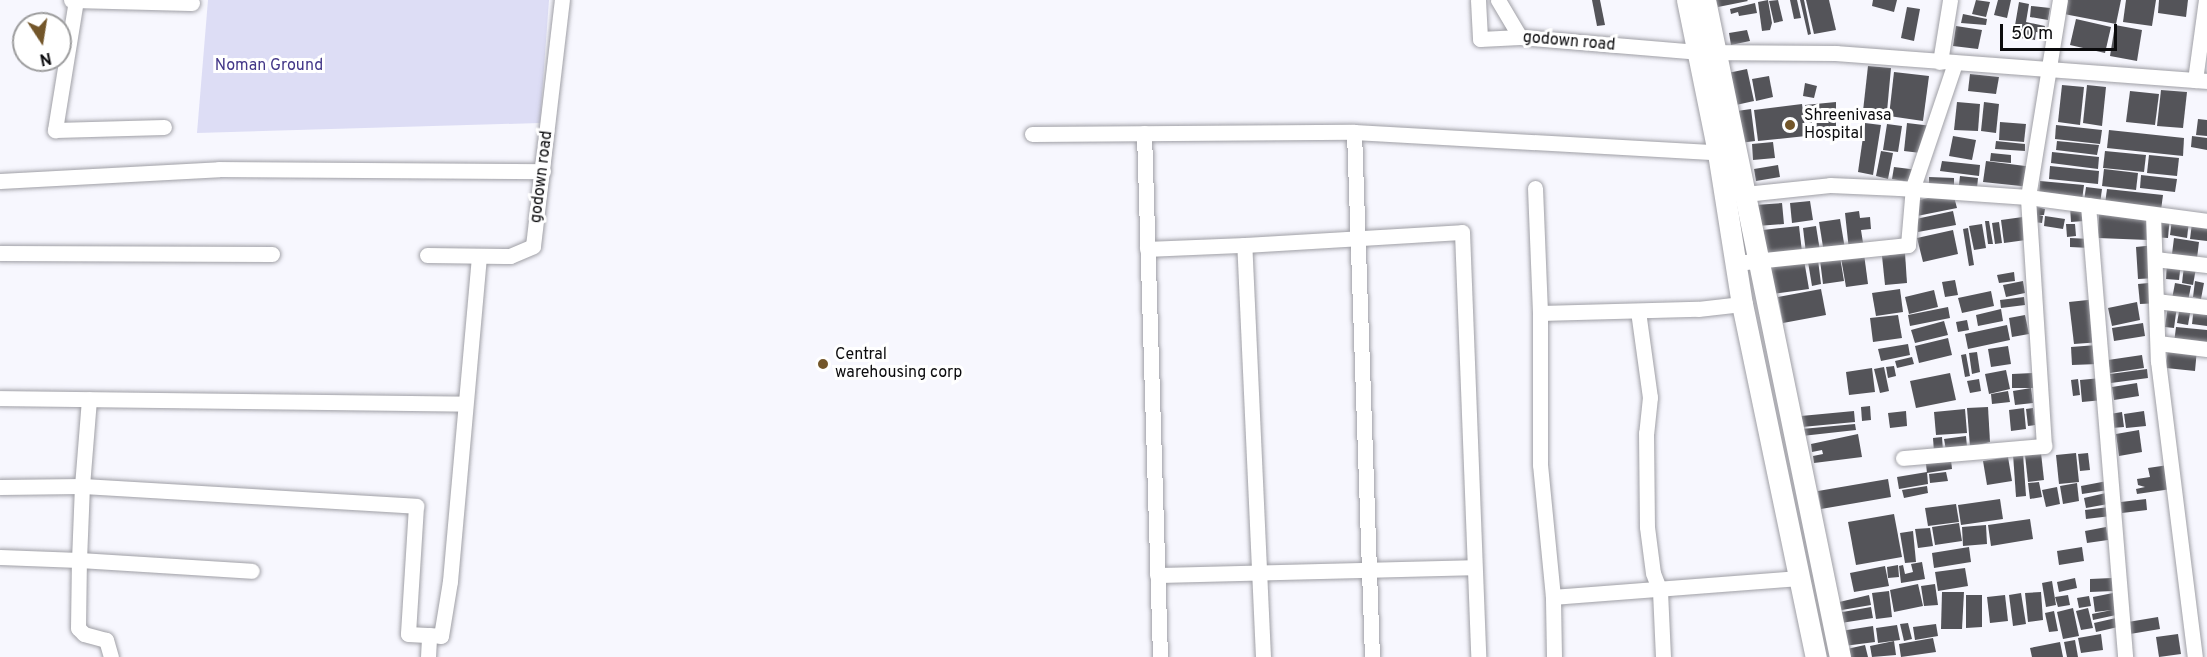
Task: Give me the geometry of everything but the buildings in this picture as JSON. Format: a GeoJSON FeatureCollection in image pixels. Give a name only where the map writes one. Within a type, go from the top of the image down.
{"type":"FeatureCollection","features":[{"type":"Feature","properties":{"kind":"street"},"geometry":{"type":"LineString","coordinates":[[71,0],[192,3]]}},
{"type":"Feature","properties":{"kind":"street"},"geometry":{"type":"LineString","coordinates":[[76,0],[55,130],[164,127]]}},
{"type":"Feature","properties":{"kind":"street","name":"godown road"},"geometry":{"type":"LineString","coordinates":[[427,255],[510,256],[533,246],[562,0]]}},
{"type":"Feature","properties":{"kind":"street","name":"godown road"},"geometry":{"type":"LineString","coordinates":[[1478,0],[1480,39],[1520,37],[1707,52],[1836,53],[2201,80]]}},
{"type":"Feature","properties":{"kind":"street"},"geometry":{"type":"LineString","coordinates":[[1498,0],[1520,37]]}},
{"type":"Feature","properties":{"kind":"street"},"geometry":{"type":"LineString","coordinates":[[1687,0],[1707,52]]}},
{"type":"Feature","properties":{"kind":"street"},"geometry":{"type":"LineString","coordinates":[[1705,0],[1707,52],[1727,153],[1736,263],[1742,304],[1816,657]]}},
{"type":"Feature","properties":{"kind":"street"},"geometry":{"type":"LineString","coordinates":[[1736,263],[1908,245],[1914,189],[1948,62],[1950,0]]}},
{"type":"Feature","properties":{"kind":"street"},"geometry":{"type":"LineString","coordinates":[[1903,458],[2044,446],[2028,197],[2060,0]]}},
{"type":"Feature","properties":{"kind":"street"},"geometry":{"type":"LineString","coordinates":[[2201,80],[2206,0]]}},
{"type":"Feature","properties":{"kind":"street"},"geometry":{"type":"LineString","coordinates":[[1032,134],[1354,132],[1727,153]]}},
{"type":"Feature","properties":{"kind":"street"},"geometry":{"type":"LineString","coordinates":[[1354,132],[1372,657]]}},
{"type":"Feature","properties":{"kind":"street"},"geometry":{"type":"LineString","coordinates":[[1144,133],[1160,657]]}},
{"type":"Feature","properties":{"kind":"street"},"geometry":{"type":"LineString","coordinates":[[1727,153],[1745,194],[1840,657]]}},
{"type":"Feature","properties":{"kind":"street"},"geometry":{"type":"LineString","coordinates":[[0,181],[219,170],[543,171]]}},
{"type":"Feature","properties":{"kind":"street"},"geometry":{"type":"LineString","coordinates":[[1745,194],[1830,185],[1914,189],[2028,197],[2207,221]]}},
{"type":"Feature","properties":{"kind":"street"},"geometry":{"type":"LineString","coordinates":[[1535,188],[1540,313],[1540,465],[1552,597],[1554,657]]}},
{"type":"Feature","properties":{"kind":"street"},"geometry":{"type":"LineString","coordinates":[[2088,205],[2125,657]]}},
{"type":"Feature","properties":{"kind":"street"},"geometry":{"type":"LineString","coordinates":[[2152,214],[2158,343],[2195,657]]}},
{"type":"Feature","properties":{"kind":"street"},"geometry":{"type":"LineString","coordinates":[[1147,249],[1462,232],[1478,657]]}},
{"type":"Feature","properties":{"kind":"street"},"geometry":{"type":"LineString","coordinates":[[1244,245],[1263,657]]}},
{"type":"Feature","properties":{"kind":"street"},"geometry":{"type":"LineString","coordinates":[[0,254],[272,254]]}},
{"type":"Feature","properties":{"kind":"street"},"geometry":{"type":"LineString","coordinates":[[0,487],[82,486],[416,506],[408,634],[441,636],[450,581],[479,256]]}},
{"type":"Feature","properties":{"kind":"street"},"geometry":{"type":"LineString","coordinates":[[2154,259],[2207,265]]}},
{"type":"Feature","properties":{"kind":"street"},"geometry":{"type":"LineString","coordinates":[[2156,302],[2207,307]]}},
{"type":"Feature","properties":{"kind":"street"},"geometry":{"type":"LineString","coordinates":[[1540,313],[1638,311],[1742,304]]}},
{"type":"Feature","properties":{"kind":"street"},"geometry":{"type":"LineString","coordinates":[[1638,311],[1650,397],[1646,433],[1647,527],[1653,573],[1660,591],[1663,657]]}},
{"type":"Feature","properties":{"kind":"street"},"geometry":{"type":"LineString","coordinates":[[2158,343],[2207,349]]}},
{"type":"Feature","properties":{"kind":"street"},"geometry":{"type":"LineString","coordinates":[[0,398],[465,404]]}},
{"type":"Feature","properties":{"kind":"street"},"geometry":{"type":"LineString","coordinates":[[89,399],[75,615],[78,628],[84,634],[106,640],[111,657]]}},
{"type":"Feature","properties":{"kind":"street"},"geometry":{"type":"LineString","coordinates":[[0,557],[252,572]]}},
{"type":"Feature","properties":{"kind":"street"},"geometry":{"type":"LineString","coordinates":[[1157,575],[1474,567]]}},
{"type":"Feature","properties":{"kind":"street"},"geometry":{"type":"LineString","coordinates":[[1552,597],[1660,591],[1798,578]]}},
{"type":"Feature","properties":{"kind":"street"},"geometry":{"type":"LineString","coordinates":[[428,657],[429,635]]}},
{"type":"Feature","properties":{"kind":"green space","name":"Noman Ground"},"geometry":{"type":"Polygon","coordinates":[[[208,0],[549,0],[540,123],[197,133],[208,0]]]}},
{"type":"Feature","properties":{"kind":"place","name":"Shreenivasa Hospital"},"geometry":{"type":"Point","coordinates":[1790,125]}},
{"type":"Feature","properties":{"kind":"place","name":"Central warehousing corp"},"geometry":{"type":"Point","coordinates":[823,364]}}]}
